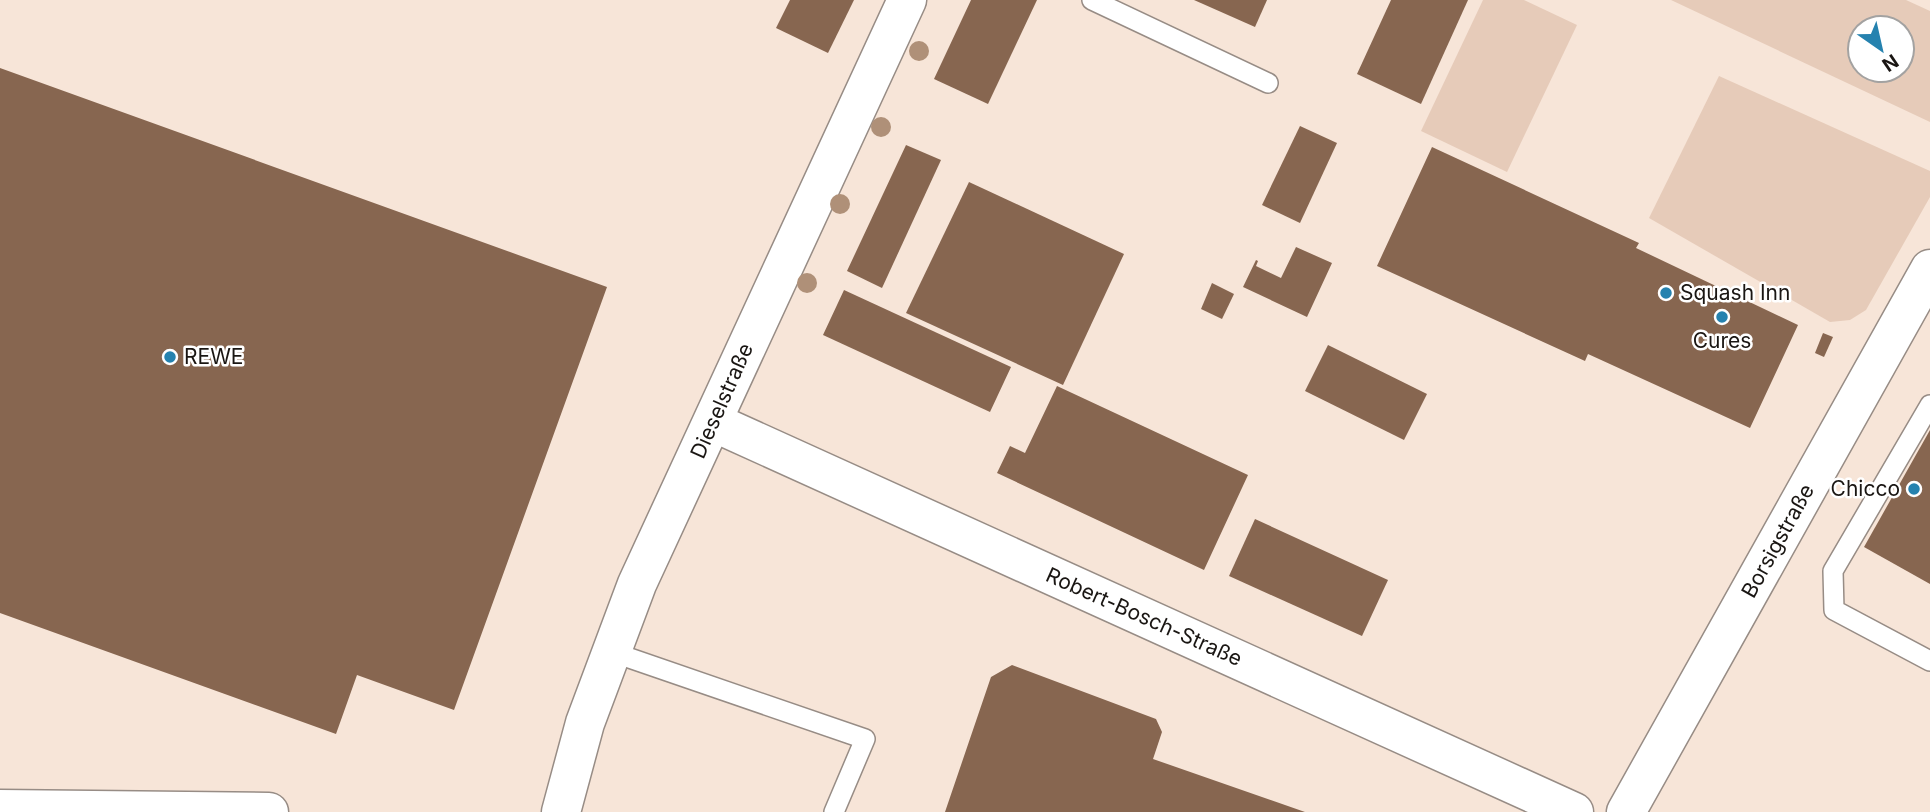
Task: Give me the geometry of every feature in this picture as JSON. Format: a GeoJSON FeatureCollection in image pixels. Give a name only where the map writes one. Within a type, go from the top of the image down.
{"type":"FeatureCollection","features":[{"type":"Feature","properties":{"kind":"street","name":"Dieselstraße"},"geometry":{"type":"LineString","coordinates":[[561,812],[585,723],[637,584],[906,0]]}},
{"type":"Feature","properties":{"kind":"street","name":"Borsigstraße"},"geometry":{"type":"LineString","coordinates":[[1626,812],[1930,269]]}},
{"type":"Feature","properties":{"kind":"street","name":"Robert-Bosch-Straße"},"geometry":{"type":"LineString","coordinates":[[713,422],[1574,812]]}},
{"type":"Feature","properties":{"kind":"street"},"geometry":{"type":"LineString","coordinates":[[0,809],[269,812]]}},
{"type":"Feature","properties":{"kind":"lane"},"geometry":{"type":"LineString","coordinates":[[1091,0],[1268,83]]}},
{"type":"Feature","properties":{"kind":"lane"},"geometry":{"type":"LineString","coordinates":[[1930,405],[1833,571],[1834,610],[1930,661]]}},
{"type":"Feature","properties":{"kind":"lane"},"geometry":{"type":"LineString","coordinates":[[612,652],[865,739],[834,812]]}},
{"type":"Feature","properties":{"kind":"shaded area"},"geometry":{"type":"Polygon","coordinates":[[[0,0],[1930,0],[1930,812],[0,812],[0,0]]]}},
{"type":"Feature","properties":{"kind":"shaded area"},"geometry":{"type":"Polygon","coordinates":[[[1483,0],[1524,0],[1577,25],[1507,172],[1421,131],[1483,0]]]}},
{"type":"Feature","properties":{"kind":"shaded area"},"geometry":{"type":"Polygon","coordinates":[[[1671,0],[1906,0],[1930,11],[1930,122],[1849,84],[1916,84],[1916,14],[1846,14],[1846,82],[1671,0]]]}},
{"type":"Feature","properties":{"kind":"shaded area"},"geometry":{"type":"Polygon","coordinates":[[[1719,76],[1930,171],[1930,197],[1866,310],[1850,320],[1830,322],[1649,218],[1719,76]]]}},
{"type":"Feature","properties":{"kind":"building"},"geometry":{"type":"Polygon","coordinates":[[[790,0],[854,0],[828,53],[776,28],[790,0]]]}},
{"type":"Feature","properties":{"kind":"building"},"geometry":{"type":"Polygon","coordinates":[[[971,0],[1037,0],[988,104],[934,79],[971,0]]]}},
{"type":"Feature","properties":{"kind":"building"},"geometry":{"type":"Polygon","coordinates":[[[1194,0],[1267,0],[1255,27],[1194,0]]]}},
{"type":"Feature","properties":{"kind":"building"},"geometry":{"type":"Polygon","coordinates":[[[1391,0],[1468,0],[1421,104],[1357,74],[1391,0]]]}},
{"type":"Feature","properties":{"kind":"building"},"geometry":{"type":"Polygon","coordinates":[[[0,68],[607,287],[454,710],[357,675],[336,734],[0,613],[0,68]]]}},
{"type":"Feature","properties":{"kind":"building"},"geometry":{"type":"Polygon","coordinates":[[[1300,126],[1337,143],[1300,223],[1262,205],[1300,126]]]}},
{"type":"Feature","properties":{"kind":"building"},"geometry":{"type":"Polygon","coordinates":[[[906,145],[941,160],[882,288],[847,271],[906,145]]]}},
{"type":"Feature","properties":{"kind":"building"},"geometry":{"type":"Polygon","coordinates":[[[1432,147],[1639,243],[1636,248],[1798,325],[1750,428],[1588,354],[1585,361],[1377,266],[1432,147]]]}},
{"type":"Feature","properties":{"kind":"building"},"geometry":{"type":"Polygon","coordinates":[[[969,182],[1124,254],[1063,385],[906,313],[969,182]]]}},
{"type":"Feature","properties":{"kind":"building"},"geometry":{"type":"Polygon","coordinates":[[[1296,247],[1332,263],[1307,317],[1243,287],[1256,260],[1256,266],[1281,278],[1296,247]]]}},
{"type":"Feature","properties":{"kind":"building"},"geometry":{"type":"Polygon","coordinates":[[[1212,283],[1234,294],[1222,319],[1201,309],[1212,283]]]}},
{"type":"Feature","properties":{"kind":"building"},"geometry":{"type":"Polygon","coordinates":[[[844,290],[1011,367],[990,412],[823,335],[844,290]]]}},
{"type":"Feature","properties":{"kind":"building"},"geometry":{"type":"Polygon","coordinates":[[[1823,333],[1833,337],[1824,357],[1815,353],[1823,333]]]}},
{"type":"Feature","properties":{"kind":"building"},"geometry":{"type":"Polygon","coordinates":[[[1328,345],[1427,394],[1404,440],[1305,391],[1328,345]]]}},
{"type":"Feature","properties":{"kind":"building"},"geometry":{"type":"Polygon","coordinates":[[[1057,386],[1248,475],[1204,570],[997,473],[1010,446],[1025,453],[1057,386]]]}},
{"type":"Feature","properties":{"kind":"building","name":"Chicco"},"geometry":{"type":"Polygon","coordinates":[[[1930,430],[1930,584],[1864,547],[1930,430]]]}},
{"type":"Feature","properties":{"kind":"building"},"geometry":{"type":"Polygon","coordinates":[[[1255,519],[1388,580],[1362,636],[1229,576],[1255,519]]]}},
{"type":"Feature","properties":{"kind":"building"},"geometry":{"type":"Polygon","coordinates":[[[1012,665],[1156,719],[1162,732],[1153,759],[1305,812],[945,812],[991,677],[1012,665]]]}},
{"type":"Feature","properties":{"kind":"place","name":"Squash Inn"},"geometry":{"type":"Point","coordinates":[1666,293]}},
{"type":"Feature","properties":{"kind":"place","name":"Cures"},"geometry":{"type":"Point","coordinates":[1722,317]}},
{"type":"Feature","properties":{"kind":"place","name":"REWE"},"geometry":{"type":"Point","coordinates":[170,357]}},
{"type":"Feature","properties":{"kind":"place","name":"Chicco"},"geometry":{"type":"Point","coordinates":[1914,489]}}]}
